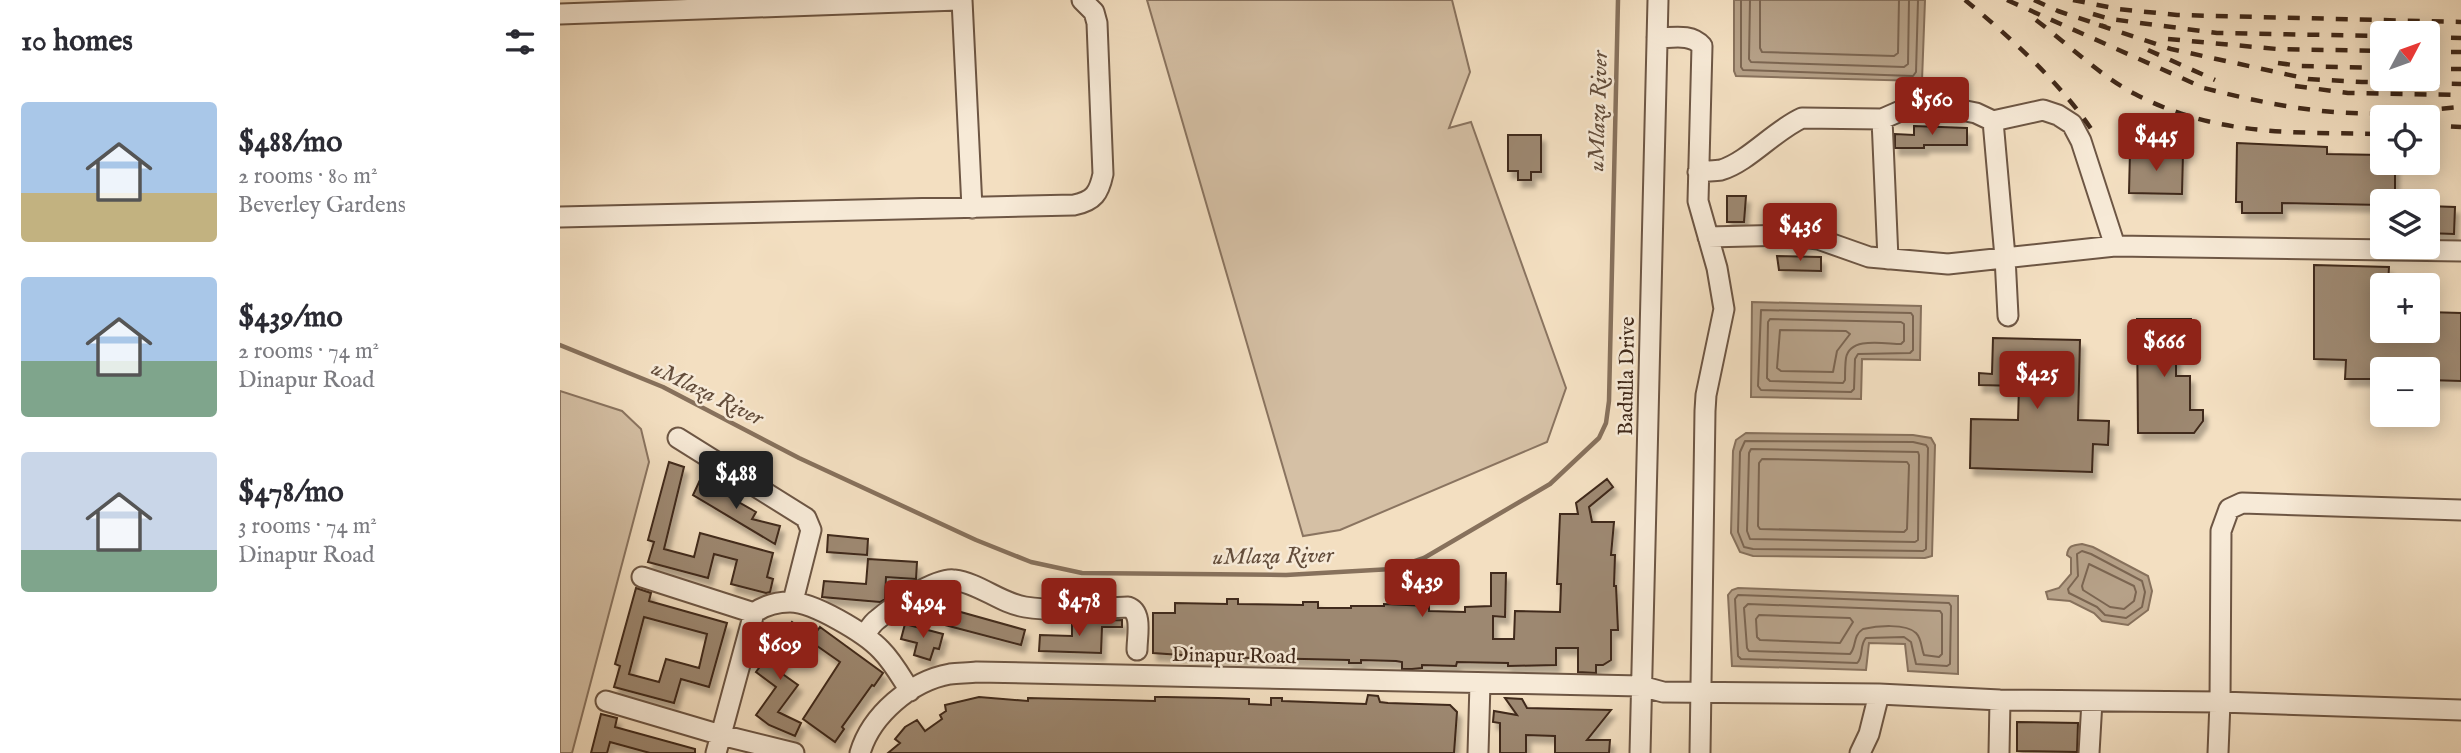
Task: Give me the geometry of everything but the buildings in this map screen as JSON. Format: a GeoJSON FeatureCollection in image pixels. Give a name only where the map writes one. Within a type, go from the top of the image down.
{"type":"FeatureCollection","features":[{"type":"Feature","properties":{"kind":"street"},"geometry":{"type":"LineString","coordinates":[[560,15],[755,4],[960,0],[972,208]]}},
{"type":"Feature","properties":{"kind":"street"},"geometry":{"type":"LineString","coordinates":[[560,218],[1087,203],[1095,197],[1100,188],[1103,174],[1097,23],[1094,12],[1082,0]]}},
{"type":"Feature","properties":{"kind":"street","name":"Badulla Drive"},"geometry":{"type":"LineString","coordinates":[[1640,753],[1658,0]]}},
{"type":"Feature","properties":{"kind":"street"},"geometry":{"type":"LineString","coordinates":[[1657,38],[1695,39],[1702,46],[1698,201],[1717,268],[1724,309],[1705,411],[1700,753]]}},
{"type":"Feature","properties":{"kind":"street"},"geometry":{"type":"LineString","coordinates":[[1698,172],[1722,169],[1802,118],[1882,119],[1905,109],[1916,108],[1961,110],[1993,121],[2043,110],[2072,124],[2085,152],[2115,246]]}},
{"type":"Feature","properties":{"kind":"street"},"geometry":{"type":"LineString","coordinates":[[1882,119],[1888,259]]}},
{"type":"Feature","properties":{"kind":"street"},"geometry":{"type":"LineString","coordinates":[[1993,121],[2008,316]]}},
{"type":"Feature","properties":{"kind":"street"},"geometry":{"type":"LineString","coordinates":[[1708,237],[1785,235],[1818,239],[1869,257],[1948,264],[2115,246],[2461,251]]}},
{"type":"Feature","properties":{"kind":"street"},"geometry":{"type":"LineString","coordinates":[[678,438],[806,518],[811,530],[793,601]]}},
{"type":"Feature","properties":{"kind":"street"},"geometry":{"type":"LineString","coordinates":[[2218,753],[2221,531],[2229,509],[2242,503],[2461,510]]}},
{"type":"Feature","properties":{"kind":"street"},"geometry":{"type":"LineString","coordinates":[[642,577],[754,613]]}},
{"type":"Feature","properties":{"kind":"street"},"geometry":{"type":"LineString","coordinates":[[864,635],[872,624],[892,609],[937,582],[954,580],[1005,601],[1028,607],[1128,607],[1137,614],[1137,650]]}},
{"type":"Feature","properties":{"kind":"street"},"geometry":{"type":"LineString","coordinates":[[719,744],[754,613],[770,604],[793,601],[830,616],[864,635],[895,666],[910,691]]}},
{"type":"Feature","properties":{"kind":"street","name":"Dinapur Road"},"geometry":{"type":"LineString","coordinates":[[860,753],[878,720],[891,705],[910,691],[948,675],[978,672],[1641,686],[1663,692],[1879,694],[2000,700],[2220,702],[2461,710]]}},
{"type":"Feature","properties":{"kind":"street"},"geometry":{"type":"LineString","coordinates":[[1478,753],[1480,683]]}},
{"type":"Feature","properties":{"kind":"street"},"geometry":{"type":"LineString","coordinates":[[1860,753],[1869,734],[1879,694]]}},
{"type":"Feature","properties":{"kind":"street"},"geometry":{"type":"LineString","coordinates":[[1998,753],[2000,700]]}},
{"type":"Feature","properties":{"kind":"street"},"geometry":{"type":"LineString","coordinates":[[606,701],[719,744],[794,753]]}},
{"type":"Feature","properties":{"kind":"street"},"geometry":{"type":"LineString","coordinates":[[2089,753],[2092,701]]}},
{"type":"Feature","properties":{"kind":"shaded area"},"geometry":{"type":"Polygon","coordinates":[[[1147,0],[1452,0],[1470,72],[1449,128],[1471,122],[1566,388],[1547,442],[1340,530],[1303,536],[1147,0]]]}},
{"type":"Feature","properties":{"kind":"shaded area"},"geometry":{"type":"Polygon","coordinates":[[[560,391],[622,411],[641,429],[649,462],[572,753],[560,753],[560,391]]]}},
{"type":"Feature","properties":{"kind":"water"},"geometry":{"type":"Polygon","coordinates":[[[1734,0],[1925,0],[1922,81],[1736,76],[1734,0]]]}},
{"type":"Feature","properties":{"kind":"water"},"geometry":{"type":"Polygon","coordinates":[[[1752,302],[1921,306],[1920,360],[1862,359],[1861,399],[1751,397],[1752,302]]]}},
{"type":"Feature","properties":{"kind":"water"},"geometry":{"type":"Polygon","coordinates":[[[1746,433],[1913,435],[1931,438],[1935,445],[1932,556],[1753,556],[1740,552],[1731,533],[1733,451],[1736,440],[1746,433]]]}},
{"type":"Feature","properties":{"kind":"water"},"geometry":{"type":"Polygon","coordinates":[[[2082,544],[2148,576],[2152,591],[2148,610],[2128,625],[2102,621],[2094,613],[2070,601],[2048,599],[2046,592],[2059,588],[2071,574],[2071,558],[2067,555],[2070,547],[2082,544]]]}},
{"type":"Feature","properties":{"kind":"water"},"geometry":{"type":"Polygon","coordinates":[[[1738,588],[1958,596],[1958,674],[1908,671],[1905,644],[1869,643],[1866,670],[1732,666],[1728,595],[1738,588]]]}},
{"type":"Feature","properties":{"kind":"waterway","name":"uMlaza River"},"geometry":{"type":"LineString","coordinates":[[560,345],[663,387],[799,458],[976,540],[1031,562],[1082,573],[1286,575],[1392,569],[1424,558],[1550,484],[1599,438],[1606,423],[1609,401],[1618,0]]}},
{"type":"Feature","properties":{"kind":"railway"},"geometry":{"type":"LineString","coordinates":[[1965,0],[2018,46],[2052,81],[2095,135]]}},
{"type":"Feature","properties":{"kind":"railway"},"geometry":{"type":"LineString","coordinates":[[2007,0],[2204,88],[2226,94],[2294,107],[2340,112],[2385,113],[2461,107]]}},
{"type":"Feature","properties":{"kind":"railway"},"geometry":{"type":"LineString","coordinates":[[2034,0],[2106,27]]}},
{"type":"Feature","properties":{"kind":"railway"},"geometry":{"type":"LineString","coordinates":[[2073,0],[2118,9],[2177,15],[2461,22]]}},
{"type":"Feature","properties":{"kind":"railway"},"geometry":{"type":"LineString","coordinates":[[2093,14],[2110,19],[2217,33],[2370,36]]}},
{"type":"Feature","properties":{"kind":"railway"},"geometry":{"type":"LineString","coordinates":[[2036,20],[2122,86],[2166,108],[2196,118],[2256,129],[2370,134]]}},
{"type":"Feature","properties":{"kind":"railway"},"geometry":{"type":"LineString","coordinates":[[2099,25],[2171,49],[2308,79],[2461,84]]}},
{"type":"Feature","properties":{"kind":"railway"},"geometry":{"type":"LineString","coordinates":[[2440,37],[2461,38]]}},
{"type":"Feature","properties":{"kind":"railway"},"geometry":{"type":"LineString","coordinates":[[2168,39],[2277,49],[2370,51]]}},
{"type":"Feature","properties":{"kind":"railway"},"geometry":{"type":"LineString","coordinates":[[2148,50],[2215,80]]}},
{"type":"Feature","properties":{"kind":"railway"},"geometry":{"type":"LineString","coordinates":[[2440,52],[2461,52]]}},
{"type":"Feature","properties":{"kind":"railway"},"geometry":{"type":"LineString","coordinates":[[2278,63],[2370,68]]}},
{"type":"Feature","properties":{"kind":"railway"},"geometry":{"type":"LineString","coordinates":[[2440,69],[2461,69]]}},
{"type":"Feature","properties":{"kind":"railway"},"geometry":{"type":"LineString","coordinates":[[2295,86],[2348,93],[2461,95]]}},
{"type":"Feature","properties":{"kind":"railway"},"geometry":{"type":"LineString","coordinates":[[2440,126],[2461,127]]}}]}
